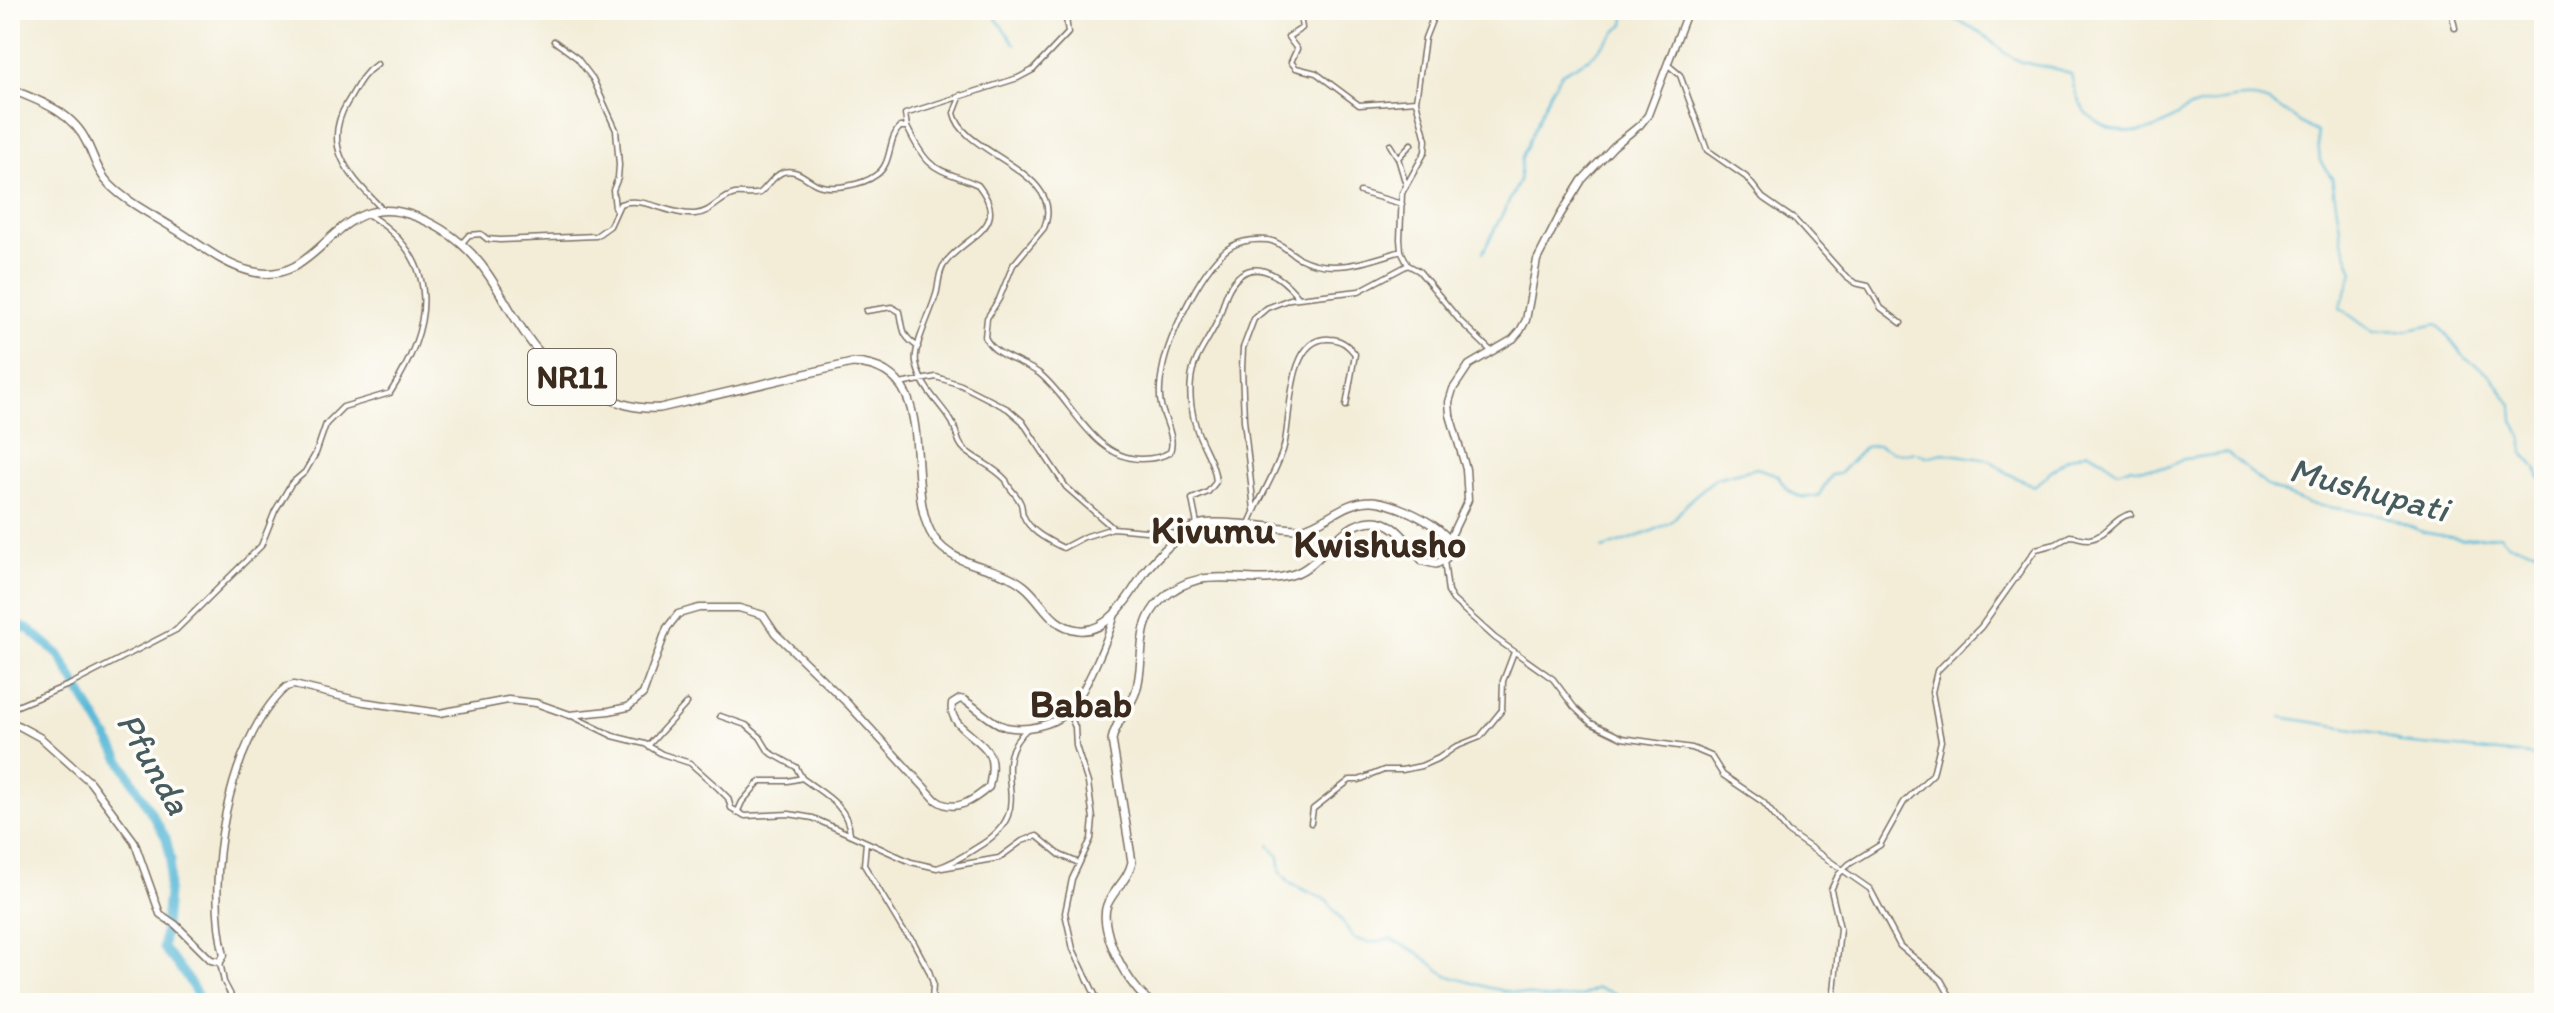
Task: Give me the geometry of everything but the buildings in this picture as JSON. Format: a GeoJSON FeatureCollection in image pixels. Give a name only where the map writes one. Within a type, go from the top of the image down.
{"type":"FeatureCollection","features":[{"type":"Feature","properties":{"kind":"highway","name":"NR11"},"geometry":{"type":"LineString","coordinates":[[10,89],[57,110],[78,126],[99,171],[117,191],[239,268],[265,274],[286,271],[305,262],[345,224],[367,214],[383,211],[416,217],[462,243],[486,268],[528,338],[545,359],[601,395],[622,404],[660,408],[852,363],[878,369],[900,384]]}},
{"type":"Feature","properties":{"kind":"highway"},"geometry":{"type":"LineString","coordinates":[[900,384],[912,413],[925,515],[936,541],[959,559],[1023,585],[1051,618],[1066,628],[1090,630],[1116,611],[1144,573],[1197,525],[1306,528],[1349,504],[1377,501],[1392,503],[1409,511],[1440,530],[1449,540],[1450,551],[1444,560],[1436,564],[1427,563],[1392,527],[1380,522],[1365,522],[1349,529],[1295,574],[1271,578],[1216,577],[1193,580],[1170,592],[1150,613],[1141,637],[1137,686],[1112,740],[1132,862],[1126,878],[1107,906],[1105,920],[1129,980],[1152,1003]]}},
{"type":"Feature","properties":{"kind":"main road"},"geometry":{"type":"LineString","coordinates":[[1449,540],[1468,500],[1466,469],[1450,415],[1449,402],[1453,389],[1469,365],[1513,339],[1520,331],[1526,320],[1537,260],[1559,217],[1582,180],[1648,115],[1688,10]]}},
{"type":"Feature","properties":{"kind":"main road"},"geometry":{"type":"LineString","coordinates":[[10,721],[41,738],[93,786],[136,843],[157,909],[211,960],[220,962],[224,955],[218,926],[216,873],[223,829],[254,728],[286,687],[294,685],[364,702],[440,713],[508,700],[536,703],[570,715],[609,711],[633,704],[643,694],[667,628],[678,614],[699,608],[732,607],[763,615],[775,633],[848,704],[941,804],[968,803],[989,787],[989,755],[954,717],[951,707],[955,701],[964,700],[1005,727],[1044,725],[1068,711],[1110,633],[1116,611]]}},
{"type":"Feature","properties":{"kind":"street"},"geometry":{"type":"LineString","coordinates":[[1065,10],[1068,33],[1033,70],[1018,78],[908,112],[904,116],[922,155],[934,168],[978,185],[990,209],[987,225],[981,233],[954,254],[942,268],[916,362],[926,390],[950,419],[959,443],[1006,480],[1008,488],[1021,502],[1023,514],[1032,528],[1046,540],[1063,548],[1084,537],[1113,528],[1183,535]]}},
{"type":"Feature","properties":{"kind":"street"},"geometry":{"type":"LineString","coordinates":[[1299,10],[1302,28],[1288,36],[1297,49],[1291,62],[1296,68],[1316,73],[1359,105],[1416,101]]}},
{"type":"Feature","properties":{"kind":"street"},"geometry":{"type":"LineString","coordinates":[[1436,10],[1425,38],[1416,101],[1424,130],[1425,152],[1402,193],[1401,251],[1408,265],[1419,271],[1460,321],[1490,350]]}},
{"type":"Feature","properties":{"kind":"street"},"geometry":{"type":"LineString","coordinates":[[2451,10],[2455,28]]}},
{"type":"Feature","properties":{"kind":"street"},"geometry":{"type":"LineString","coordinates":[[554,41],[577,58],[593,79],[616,130],[619,165],[613,190],[616,211]]}},
{"type":"Feature","properties":{"kind":"street"},"geometry":{"type":"LineString","coordinates":[[377,64],[360,78],[341,111],[336,144],[345,169],[383,211]]}},
{"type":"Feature","properties":{"kind":"street"},"geometry":{"type":"LineString","coordinates":[[1667,64],[1680,75],[1707,150],[1746,177],[1763,198],[1795,220],[1846,277],[1868,286],[1881,308],[1901,323]]}},
{"type":"Feature","properties":{"kind":"street"},"geometry":{"type":"LineString","coordinates":[[961,95],[954,113],[960,128],[1011,164],[1038,189],[1046,203],[1044,228],[1013,265],[999,299],[987,318],[988,343],[1039,374],[1086,427],[1107,447],[1121,455],[1145,459],[1170,452],[1172,442],[1160,403],[1164,362],[1192,294],[1231,246],[1265,240],[1278,243],[1302,259],[1340,267],[1401,251]]}},
{"type":"Feature","properties":{"kind":"street"},"geometry":{"type":"LineString","coordinates":[[462,243],[469,235],[481,234],[487,239],[500,240],[596,236],[610,226],[620,204],[627,201],[641,202],[679,214],[705,212],[734,194],[756,195],[785,171],[793,171],[818,185],[863,182],[879,174],[891,151],[894,132],[900,127],[907,127]]}},
{"type":"Feature","properties":{"kind":"street"},"geometry":{"type":"LineString","coordinates":[[1398,158],[1411,144]]}},
{"type":"Feature","properties":{"kind":"street"},"geometry":{"type":"LineString","coordinates":[[1390,145],[1398,158],[1406,185]]}},
{"type":"Feature","properties":{"kind":"street"},"geometry":{"type":"LineString","coordinates":[[1360,192],[1402,204]]}},
{"type":"Feature","properties":{"kind":"street"},"geometry":{"type":"LineString","coordinates":[[10,721],[12,708],[71,684],[176,630],[261,546],[275,511],[291,484],[305,472],[316,453],[326,424],[343,407],[390,393],[409,363],[421,327],[426,298],[401,240],[367,214]]}},
{"type":"Feature","properties":{"kind":"street"},"geometry":{"type":"LineString","coordinates":[[1254,510],[1244,420],[1243,348],[1251,326],[1260,314],[1279,303],[1298,297],[1337,296],[1359,291],[1408,265]]}},
{"type":"Feature","properties":{"kind":"street"},"geometry":{"type":"LineString","coordinates":[[1197,525],[1192,499],[1208,492],[1216,482],[1197,430],[1193,407],[1190,379],[1200,351],[1218,321],[1230,288],[1241,275],[1253,270],[1270,272],[1298,297]]}},
{"type":"Feature","properties":{"kind":"street"},"geometry":{"type":"LineString","coordinates":[[866,311],[892,307],[900,312],[902,329],[910,343],[918,347]]}},
{"type":"Feature","properties":{"kind":"street"},"geometry":{"type":"LineString","coordinates":[[1248,526],[1283,450],[1299,360],[1317,341],[1337,340],[1355,354],[1346,406]]}},
{"type":"Feature","properties":{"kind":"street"},"geometry":{"type":"LineString","coordinates":[[900,384],[936,377],[999,403],[1028,428],[1066,487],[1113,528]]}},
{"type":"Feature","properties":{"kind":"street"},"geometry":{"type":"LineString","coordinates":[[1833,1003],[1840,928],[1831,890],[1838,875],[1861,855],[1880,845],[1904,802],[1933,774],[1941,741],[1932,692],[1941,666],[1981,627],[2032,552],[2070,536],[2086,540],[2096,537],[2119,518],[2131,514]]}},
{"type":"Feature","properties":{"kind":"street"},"geometry":{"type":"LineString","coordinates":[[1444,560],[1450,597],[1514,652],[1553,679],[1574,707],[1591,723],[1631,741],[1683,746],[1711,756],[1719,771],[1763,802],[1788,832],[1870,889],[1900,946],[1941,980],[1954,1003]]}},
{"type":"Feature","properties":{"kind":"street"},"geometry":{"type":"LineString","coordinates":[[1311,823],[1313,809],[1350,780],[1359,780],[1384,770],[1412,769],[1480,737],[1502,710],[1503,681],[1514,652]]}},
{"type":"Feature","properties":{"kind":"street"},"geometry":{"type":"LineString","coordinates":[[648,746],[687,703]]}},
{"type":"Feature","properties":{"kind":"street"},"geometry":{"type":"LineString","coordinates":[[1068,711],[1075,727],[1076,746],[1088,783],[1093,819],[1091,839],[1079,863],[1065,906],[1065,918],[1073,949],[1099,1003]]}},
{"type":"Feature","properties":{"kind":"street"},"geometry":{"type":"LineString","coordinates":[[570,715],[613,736],[690,763],[718,788],[737,813],[745,816],[801,815],[829,823],[911,862],[937,868],[986,862],[1008,852],[1030,836],[1037,836],[1060,855],[1079,863]]}},
{"type":"Feature","properties":{"kind":"street"},"geometry":{"type":"LineString","coordinates":[[720,716],[746,725],[760,737],[769,752],[796,767],[802,778],[833,800],[849,822],[850,833]]}},
{"type":"Feature","properties":{"kind":"street"},"geometry":{"type":"LineString","coordinates":[[937,868],[981,845],[1006,824],[1012,799],[1009,775],[1012,747],[1030,726]]}},
{"type":"Feature","properties":{"kind":"street"},"geometry":{"type":"LineString","coordinates":[[737,813],[760,781],[802,778]]}},
{"type":"Feature","properties":{"kind":"street"},"geometry":{"type":"LineString","coordinates":[[866,842],[864,865],[929,971],[933,983],[932,1003]]}},
{"type":"Feature","properties":{"kind":"street"},"geometry":{"type":"LineString","coordinates":[[220,962],[224,982],[235,1003]]}},
{"type":"Feature","properties":{"kind":"waterway"},"geometry":{"type":"LineString","coordinates":[[990,10],[1015,44]]}},
{"type":"Feature","properties":{"kind":"waterway"},"geometry":{"type":"LineString","coordinates":[[1483,252],[1519,182],[1522,157],[1550,92],[1562,73],[1591,57],[1624,24],[1626,10]]}},
{"type":"Feature","properties":{"kind":"waterway"},"geometry":{"type":"LineString","coordinates":[[1938,10],[1982,33],[2003,52],[2021,62],[2071,74],[2077,96],[2087,113],[2116,130],[2150,130],[2193,107],[2248,98],[2270,103],[2317,132],[2320,161],[2332,178],[2342,241],[2353,272],[2340,308],[2373,332],[2404,331],[2437,324],[2466,359],[2490,374],[2512,405],[2513,421],[2522,437],[2524,454],[2536,468],[2544,487]]}},
{"type":"Feature","properties":{"kind":"waterway","name":"Mushupati"},"geometry":{"type":"LineString","coordinates":[[1602,549],[1671,522],[1692,498],[1716,478],[1757,468],[1778,475],[1794,494],[1812,497],[1819,495],[1831,475],[1839,474],[1865,447],[1878,445],[1896,453],[1916,453],[1928,457],[1943,453],[1990,460],[2007,473],[2034,486],[2066,459],[2088,452],[2117,471],[2129,467],[2167,467],[2184,459],[2227,453],[2267,486],[2308,504],[2382,515],[2423,532],[2462,539],[2500,535],[2508,544],[2544,552]]}},
{"type":"Feature","properties":{"kind":"waterway","name":"Pfunda"},"geometry":{"type":"LineString","coordinates":[[10,622],[30,630],[59,655],[166,838],[171,859],[163,948],[186,976],[202,1003]]}},
{"type":"Feature","properties":{"kind":"waterway"},"geometry":{"type":"LineString","coordinates":[[2281,717],[2379,733],[2402,743],[2530,755],[2544,759]]}},
{"type":"Feature","properties":{"kind":"waterway"},"geometry":{"type":"LineString","coordinates":[[1269,844],[1279,857],[1281,872],[1291,884],[1327,900],[1354,938],[1369,943],[1390,939],[1417,952],[1446,975],[1490,988],[1551,999],[1582,996],[1597,988],[1615,993],[1625,1003]]}},
{"type":"Feature","properties":{"kind":"waterway","name":"Pfunda"},"geometry":{"type":"LineString","coordinates":[[383,1003],[389,997],[413,1003]]}},
{"type":"Feature","properties":{"kind":"district","name":"Kivumu"},"geometry":{"type":"Point","coordinates":[1213,530]}},
{"type":"Feature","properties":{"kind":"district","name":"Kwishusho"},"geometry":{"type":"Point","coordinates":[1380,544]}},
{"type":"Feature","properties":{"kind":"district","name":"Babab"},"geometry":{"type":"Point","coordinates":[1081,704]}}]}
